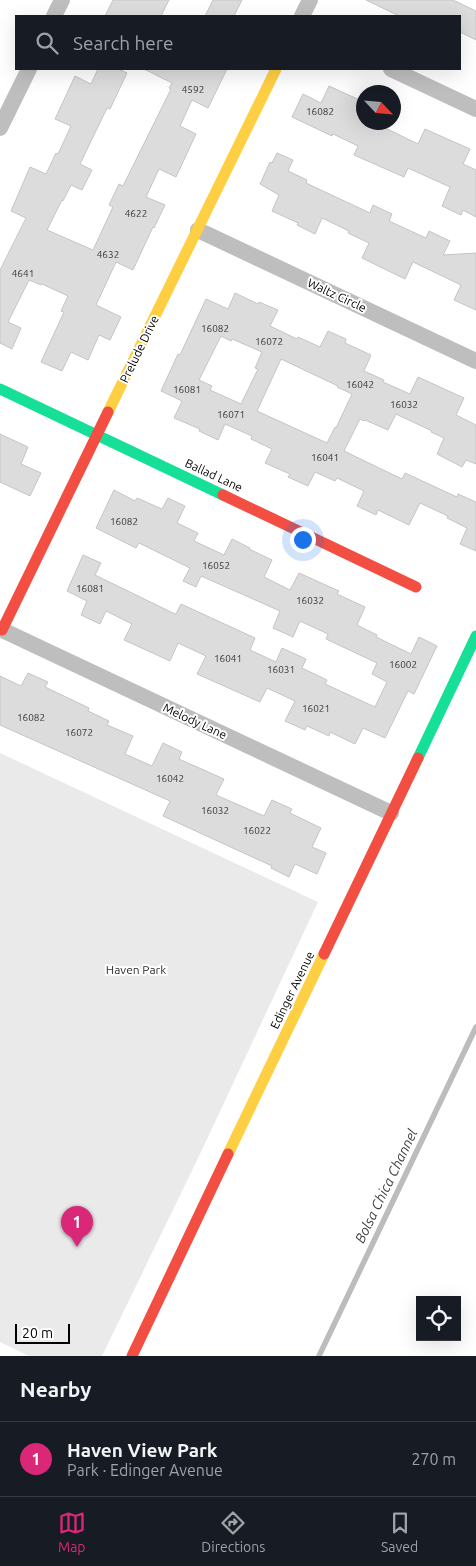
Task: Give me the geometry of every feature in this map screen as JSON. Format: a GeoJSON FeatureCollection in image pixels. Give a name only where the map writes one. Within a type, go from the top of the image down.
{"type":"FeatureCollection","features":[{"type":"Feature","properties":{"kind":"street"},"geometry":{"type":"LineString","coordinates":[[54,15],[62,0]]}},
{"type":"Feature","properties":{"kind":"street"},"geometry":{"type":"LineString","coordinates":[[302,15],[310,0]]}},
{"type":"Feature","properties":{"kind":"street"},"geometry":{"type":"LineString","coordinates":[[0,128],[29,70]]}},
{"type":"Feature","properties":{"kind":"street","name":"Prelude Drive"},"geometry":{"type":"LineString","coordinates":[[1,629],[276,70]]}},
{"type":"Feature","properties":{"kind":"street"},"geometry":{"type":"LineString","coordinates":[[393,70],[476,109]]}},
{"type":"Feature","properties":{"kind":"street","name":"Waltz Circle"},"geometry":{"type":"LineString","coordinates":[[198,230],[476,361]]}},
{"type":"Feature","properties":{"kind":"street","name":"Ballad Lane"},"geometry":{"type":"LineString","coordinates":[[0,389],[416,586]]}},
{"type":"Feature","properties":{"kind":"street","name":"Melody Lane"},"geometry":{"type":"LineString","coordinates":[[1,629],[391,813]]}},
{"type":"Feature","properties":{"kind":"street","name":"Edinger Avenue"},"geometry":{"type":"LineString","coordinates":[[132,1356],[476,636]]}},
{"type":"Feature","properties":{"kind":"green space","name":"Haven Park"},"geometry":{"type":"Polygon","coordinates":[[[0,753],[318,902],[201,1152],[102,1356],[29,1356],[0,1342],[0,753]]]}},
{"type":"Feature","properties":{"kind":"building"},"geometry":{"type":"Polygon","coordinates":[[[113,0],[169,0],[162,15],[106,15],[113,0]]]}},
{"type":"Feature","properties":{"kind":"building"},"geometry":{"type":"Polygon","coordinates":[[[213,0],[242,0],[234,15],[206,15],[213,0]]]}},
{"type":"Feature","properties":{"kind":"building"},"geometry":{"type":"Polygon","coordinates":[[[366,0],[453,0],[476,11],[476,40],[461,32],[461,15],[397,15],[366,0]]]}},
{"type":"Feature","properties":{"kind":"building"},"geometry":{"type":"Polygon","coordinates":[[[98,70],[120,70],[127,73],[110,109],[107,108],[80,164],[92,170],[82,190],[71,185],[47,230],[93,250],[113,207],[109,205],[119,184],[123,186],[171,89],[169,88],[172,83],[146,70],[227,70],[208,108],[192,100],[180,126],[196,134],[176,177],[159,169],[146,197],[165,205],[133,270],[116,262],[96,305],[121,317],[110,340],[99,335],[88,360],[71,352],[62,371],[41,362],[64,312],[61,311],[68,296],[29,280],[8,322],[21,328],[12,349],[0,343],[0,270],[26,218],[11,211],[30,167],[46,174],[56,153],[58,154],[71,126],[55,119],[75,76],[91,84],[98,70]]]}},
{"type":"Feature","properties":{"kind":"building"},"geometry":{"type":"Polygon","coordinates":[[[329,86],[356,98],[356,130],[389,130],[418,144],[425,129],[470,149],[463,164],[476,170],[476,217],[463,210],[461,215],[442,206],[450,187],[408,168],[404,177],[354,155],[358,146],[292,117],[303,94],[321,103],[329,86]]]}},
{"type":"Feature","properties":{"kind":"building"},"geometry":{"type":"Polygon","coordinates":[[[277,153],[293,160],[288,171],[307,180],[306,183],[370,213],[373,205],[392,214],[389,221],[426,238],[429,231],[450,241],[443,255],[476,253],[476,310],[454,300],[461,285],[413,262],[405,279],[362,258],[369,243],[348,233],[349,231],[322,218],[315,234],[297,225],[298,223],[272,211],[279,195],[260,184],[270,162],[272,163],[277,153]]]}},
{"type":"Feature","properties":{"kind":"building"},"geometry":{"type":"Polygon","coordinates":[[[235,293],[258,304],[259,302],[278,310],[270,326],[297,339],[298,337],[320,347],[328,331],[346,339],[345,343],[371,355],[364,371],[384,380],[383,382],[410,394],[418,377],[464,398],[456,415],[476,425],[476,464],[466,460],[462,467],[437,454],[444,438],[396,414],[388,430],[360,419],[344,451],[402,479],[405,473],[457,497],[458,494],[476,502],[476,551],[460,544],[467,528],[447,518],[448,516],[420,503],[409,525],[378,510],[376,515],[357,506],[364,491],[337,478],[335,481],[315,472],[308,486],[288,477],[290,474],[265,463],[272,449],[251,439],[252,436],[225,424],[218,440],[199,431],[200,429],[174,418],[182,401],[161,391],[178,354],[180,355],[206,299],[228,309],[235,293]],[[221,336],[199,380],[212,386],[210,390],[241,404],[258,369],[255,368],[262,352],[221,336]],[[281,359],[257,411],[327,443],[352,394],[281,359]]]}},
{"type":"Feature","properties":{"kind":"building"},"geometry":{"type":"Polygon","coordinates":[[[0,434],[28,447],[21,464],[41,473],[30,496],[0,482],[0,434]]]}},
{"type":"Feature","properties":{"kind":"building"},"geometry":{"type":"Polygon","coordinates":[[[114,490],[135,501],[137,498],[162,509],[168,498],[185,506],[177,523],[198,533],[194,541],[224,555],[232,539],[250,548],[272,560],[264,577],[290,590],[299,573],[339,591],[337,594],[365,607],[357,625],[377,635],[376,637],[411,654],[419,637],[437,646],[414,694],[408,691],[385,738],[363,728],[355,744],[330,732],[329,736],[307,726],[305,730],[285,721],[295,701],[267,688],[260,702],[197,674],[206,656],[178,643],[170,661],[124,640],[132,624],[106,611],[100,624],[81,615],[87,601],[67,591],[83,555],[101,563],[95,575],[173,613],[176,614],[181,604],[255,638],[250,650],[276,662],[282,648],[306,659],[302,668],[327,680],[325,684],[375,707],[387,682],[372,674],[377,663],[326,639],[328,634],[300,621],[293,637],[273,628],[280,611],[201,576],[196,587],[183,581],[190,568],[139,543],[136,548],[96,528],[114,490]]]}},
{"type":"Feature","properties":{"kind":"building"},"geometry":{"type":"Polygon","coordinates":[[[28,673],[48,682],[45,687],[89,708],[88,711],[109,721],[107,725],[133,736],[125,754],[152,766],[163,743],[182,752],[179,759],[224,779],[216,795],[264,816],[272,800],[292,809],[290,813],[321,828],[312,847],[326,853],[317,874],[295,864],[289,877],[271,868],[272,866],[163,816],[170,801],[0,725],[0,676],[21,686],[28,673]]]}},
{"type":"Feature","properties":{"kind":"waterway","name":"Bolsa Chica Channel"},"geometry":{"type":"LineString","coordinates":[[319,1356],[476,1027]]}},
{"type":"Feature","properties":{"kind":"traffic: fast"},"geometry":{"type":"LineString","coordinates":[[0,389],[223,495]]}},
{"type":"Feature","properties":{"kind":"traffic: fast"},"geometry":{"type":"LineString","coordinates":[[418,758],[476,636]]}},
{"type":"Feature","properties":{"kind":"traffic: slow"},"geometry":{"type":"LineString","coordinates":[[108,412],[276,70]]}},
{"type":"Feature","properties":{"kind":"traffic: slow"},"geometry":{"type":"LineString","coordinates":[[228,1154],[324,954]]}},
{"type":"Feature","properties":{"kind":"traffic: jam"},"geometry":{"type":"LineString","coordinates":[[2,630],[108,412]]}},
{"type":"Feature","properties":{"kind":"traffic: jam"},"geometry":{"type":"LineString","coordinates":[[223,495],[416,587]]}},
{"type":"Feature","properties":{"kind":"traffic: jam"},"geometry":{"type":"LineString","coordinates":[[324,954],[418,758]]}},
{"type":"Feature","properties":{"kind":"traffic: jam"},"geometry":{"type":"LineString","coordinates":[[132,1356],[228,1154]]}},
{"type":"Feature","properties":{"kind":"place","name":"Haven View Park"},"geometry":{"type":"Point","coordinates":[77,1247]}}]}
